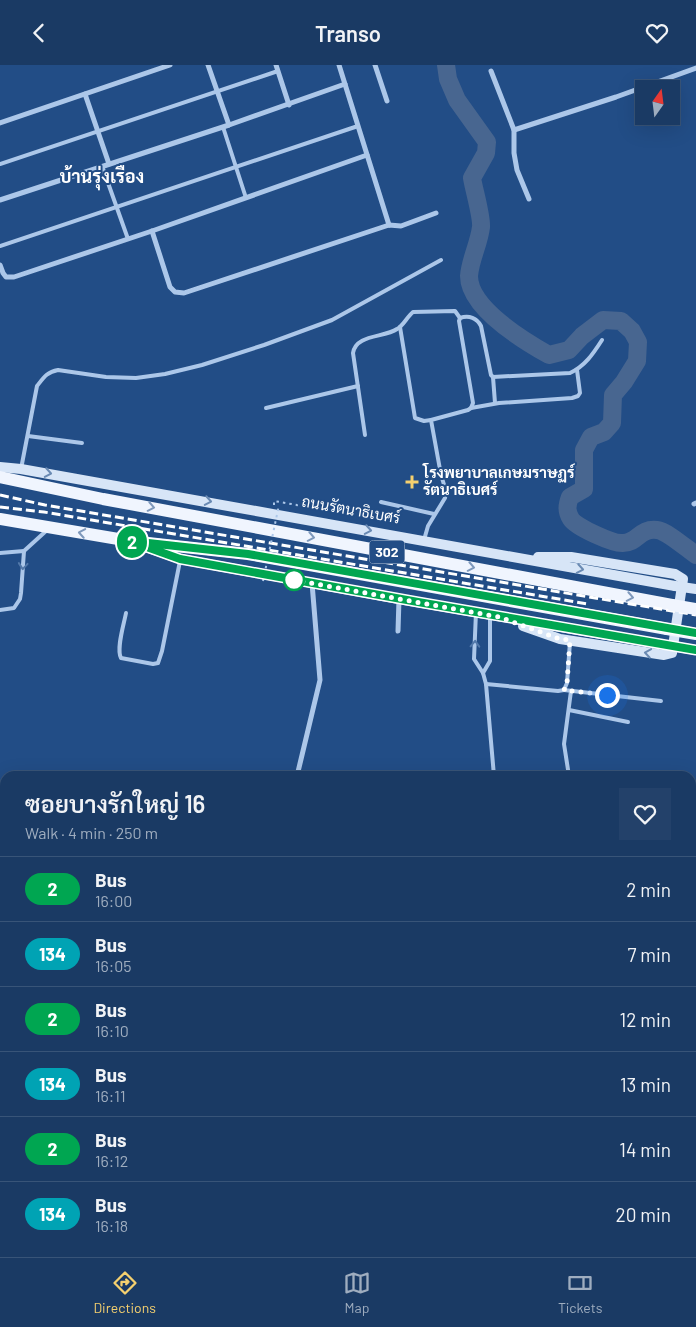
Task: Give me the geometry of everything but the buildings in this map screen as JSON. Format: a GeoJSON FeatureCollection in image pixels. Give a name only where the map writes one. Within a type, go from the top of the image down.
{"type":"FeatureCollection","features":[{"type":"Feature","properties":{"kind":"main road","name":"ถนนรัตนาธิเบศร์"},"geometry":{"type":"LineString","coordinates":[[0,467],[21,469],[696,589]]}},
{"type":"Feature","properties":{"kind":"main road","name":"302"},"geometry":{"type":"LineString","coordinates":[[0,477],[103,499],[696,609]]}},
{"type":"Feature","properties":{"kind":"main road","name":"302"},"geometry":{"type":"LineString","coordinates":[[1,521],[130,541],[248,554],[696,633]]}},
{"type":"Feature","properties":{"kind":"main road","name":"302"},"geometry":{"type":"LineString","coordinates":[[130,541],[180,559],[476,613],[696,650]]}},
{"type":"Feature","properties":{"kind":"main road"},"geometry":{"type":"LineString","coordinates":[[494,616],[560,639],[664,655],[672,653],[683,579],[676,574],[571,557],[509,557]]}},
{"type":"Feature","properties":{"kind":"street"},"geometry":{"type":"LineString","coordinates":[[0,123],[167,65]]}},
{"type":"Feature","properties":{"kind":"street"},"geometry":{"type":"LineString","coordinates":[[208,65],[229,125]]}},
{"type":"Feature","properties":{"kind":"street"},"geometry":{"type":"LineString","coordinates":[[339,65],[389,225]]}},
{"type":"Feature","properties":{"kind":"street"},"geometry":{"type":"LineString","coordinates":[[375,65],[387,101]]}},
{"type":"Feature","properties":{"kind":"street"},"geometry":{"type":"LineString","coordinates":[[682,65],[686,71]]}},
{"type":"Feature","properties":{"kind":"street"},"geometry":{"type":"LineString","coordinates":[[514,130],[616,97],[696,67]]}},
{"type":"Feature","properties":{"kind":"street"},"geometry":{"type":"LineString","coordinates":[[277,68],[289,105]]}},
{"type":"Feature","properties":{"kind":"street"},"geometry":{"type":"LineString","coordinates":[[491,71],[514,130],[514,153],[517,170],[529,199]]}},
{"type":"Feature","properties":{"kind":"street"},"geometry":{"type":"LineString","coordinates":[[0,200],[289,105],[345,84]]}},
{"type":"Feature","properties":{"kind":"street"},"geometry":{"type":"LineString","coordinates":[[85,94],[108,164]]}},
{"type":"Feature","properties":{"kind":"street"},"geometry":{"type":"LineString","coordinates":[[0,265],[6,277],[14,277],[152,231],[367,155]]}},
{"type":"Feature","properties":{"kind":"street"},"geometry":{"type":"LineString","coordinates":[[152,231],[170,287],[175,292],[184,293],[389,225],[400,226],[436,213]]}},
{"type":"Feature","properties":{"kind":"street"},"geometry":{"type":"LineString","coordinates":[[298,771],[320,680],[312,583]]}},
{"type":"Feature","properties":{"kind":"street"},"geometry":{"type":"LineString","coordinates":[[398,631],[399,599]]}},
{"type":"Feature","properties":{"kind":"lane"},"geometry":{"type":"LineString","coordinates":[[0,164],[217,91],[277,68]]}},
{"type":"Feature","properties":{"kind":"lane"},"geometry":{"type":"LineString","coordinates":[[0,246],[358,126]]}},
{"type":"Feature","properties":{"kind":"lane"},"geometry":{"type":"LineString","coordinates":[[223,127],[246,198]]}},
{"type":"Feature","properties":{"kind":"lane"},"geometry":{"type":"LineString","coordinates":[[102,166],[128,239]]}},
{"type":"Feature","properties":{"kind":"lane"},"geometry":{"type":"LineString","coordinates":[[21,469],[37,385],[45,375],[52,371],[136,378],[165,374],[202,365],[332,320],[441,260]]}},
{"type":"Feature","properties":{"kind":"lane"},"geometry":{"type":"LineString","coordinates":[[365,435],[354,349],[364,340],[396,330],[413,312],[455,311],[460,318]]}},
{"type":"Feature","properties":{"kind":"lane"},"geometry":{"type":"LineString","coordinates":[[460,318],[475,318],[481,326],[491,375],[494,377],[495,403]]}},
{"type":"Feature","properties":{"kind":"lane"},"geometry":{"type":"LineString","coordinates":[[460,318],[458,321],[472,396],[471,408]]}},
{"type":"Feature","properties":{"kind":"lane"},"geometry":{"type":"LineString","coordinates":[[400,327],[416,418],[424,421],[495,403],[572,398],[580,393],[577,370]]}},
{"type":"Feature","properties":{"kind":"lane"},"geometry":{"type":"LineString","coordinates":[[494,377],[570,373],[577,370],[591,357],[602,340]]}},
{"type":"Feature","properties":{"kind":"lane"},"geometry":{"type":"LineString","coordinates":[[266,408],[358,386]]}},
{"type":"Feature","properties":{"kind":"lane"},"geometry":{"type":"LineString","coordinates":[[424,540],[428,526],[445,498],[446,491],[441,475],[431,420]]}},
{"type":"Feature","properties":{"kind":"lane"},"geometry":{"type":"LineString","coordinates":[[28,436],[82,443]]}},
{"type":"Feature","properties":{"kind":"lane"},"geometry":{"type":"LineString","coordinates":[[381,502],[434,514]]}},
{"type":"Feature","properties":{"kind":"lane"},"geometry":{"type":"LineString","coordinates":[[0,553],[24,551],[49,527]]}},
{"type":"Feature","properties":{"kind":"lane"},"geometry":{"type":"LineString","coordinates":[[0,610],[14,608],[20,599],[24,551]]}},
{"type":"Feature","properties":{"kind":"lane"},"geometry":{"type":"LineString","coordinates":[[126,613],[119,654],[121,658],[153,664],[158,663],[180,559]]}},
{"type":"Feature","properties":{"kind":"lane"},"geometry":{"type":"LineString","coordinates":[[476,613],[474,659],[483,673],[486,684],[494,771]]}},
{"type":"Feature","properties":{"kind":"lane"},"geometry":{"type":"LineString","coordinates":[[483,673],[490,661],[494,616]]}},
{"type":"Feature","properties":{"kind":"lane"},"geometry":{"type":"LineString","coordinates":[[564,690],[567,683],[570,640]]}},
{"type":"Feature","properties":{"kind":"lane"},"geometry":{"type":"LineString","coordinates":[[486,684],[564,690],[661,701]]}},
{"type":"Feature","properties":{"kind":"lane"},"geometry":{"type":"LineString","coordinates":[[568,771],[564,744],[571,691]]}},
{"type":"Feature","properties":{"kind":"lane"},"geometry":{"type":"LineString","coordinates":[[569,710],[628,722]]}},
{"type":"Feature","properties":{"kind":"path"},"geometry":{"type":"LineString","coordinates":[[263,581],[278,505],[273,504],[274,501],[297,505]]}},
{"type":"Feature","properties":{"kind":"waterway"},"geometry":{"type":"LineString","coordinates":[[446,65],[448,79],[457,100],[487,142],[486,153],[472,178],[481,227],[469,276],[471,288],[478,300],[500,322],[549,355],[569,350],[582,336],[603,320],[621,321],[632,331],[638,342],[637,361],[613,395],[612,423],[604,432],[591,437],[584,450],[584,489],[570,497],[568,503],[569,516],[574,522],[587,530],[618,543],[632,541],[646,531],[661,531],[696,555]]}},
{"type":"Feature","properties":{"kind":"railway"},"geometry":{"type":"LineString","coordinates":[[0,495],[45,505],[696,615]]}},
{"type":"Feature","properties":{"kind":"railway"},"geometry":{"type":"LineString","coordinates":[[0,507],[44,512],[588,604]]}},
{"type":"Feature","properties":{"kind":"bus line","name":"2"},"geometry":{"type":"LineString","coordinates":[[696,633],[248,554],[130,541],[180,559],[696,650]]}},
{"type":"Feature","properties":{"kind":"place","name":"โรงพยาบาลเกษมราษฏร์ รัตนาธิเบศร์"},"geometry":{"type":"Point","coordinates":[412,482]}},
{"type":"Feature","properties":{"kind":"district","name":"บ้านรุ่งเรือง"},"geometry":{"type":"Point","coordinates":[102,177]}},
{"type":"Feature","properties":{"kind":"route"},"geometry":{"type":"LineString","coordinates":[[294,580],[499,617],[560,639],[570,640],[567,683],[564,690],[607,695]]}}]}
